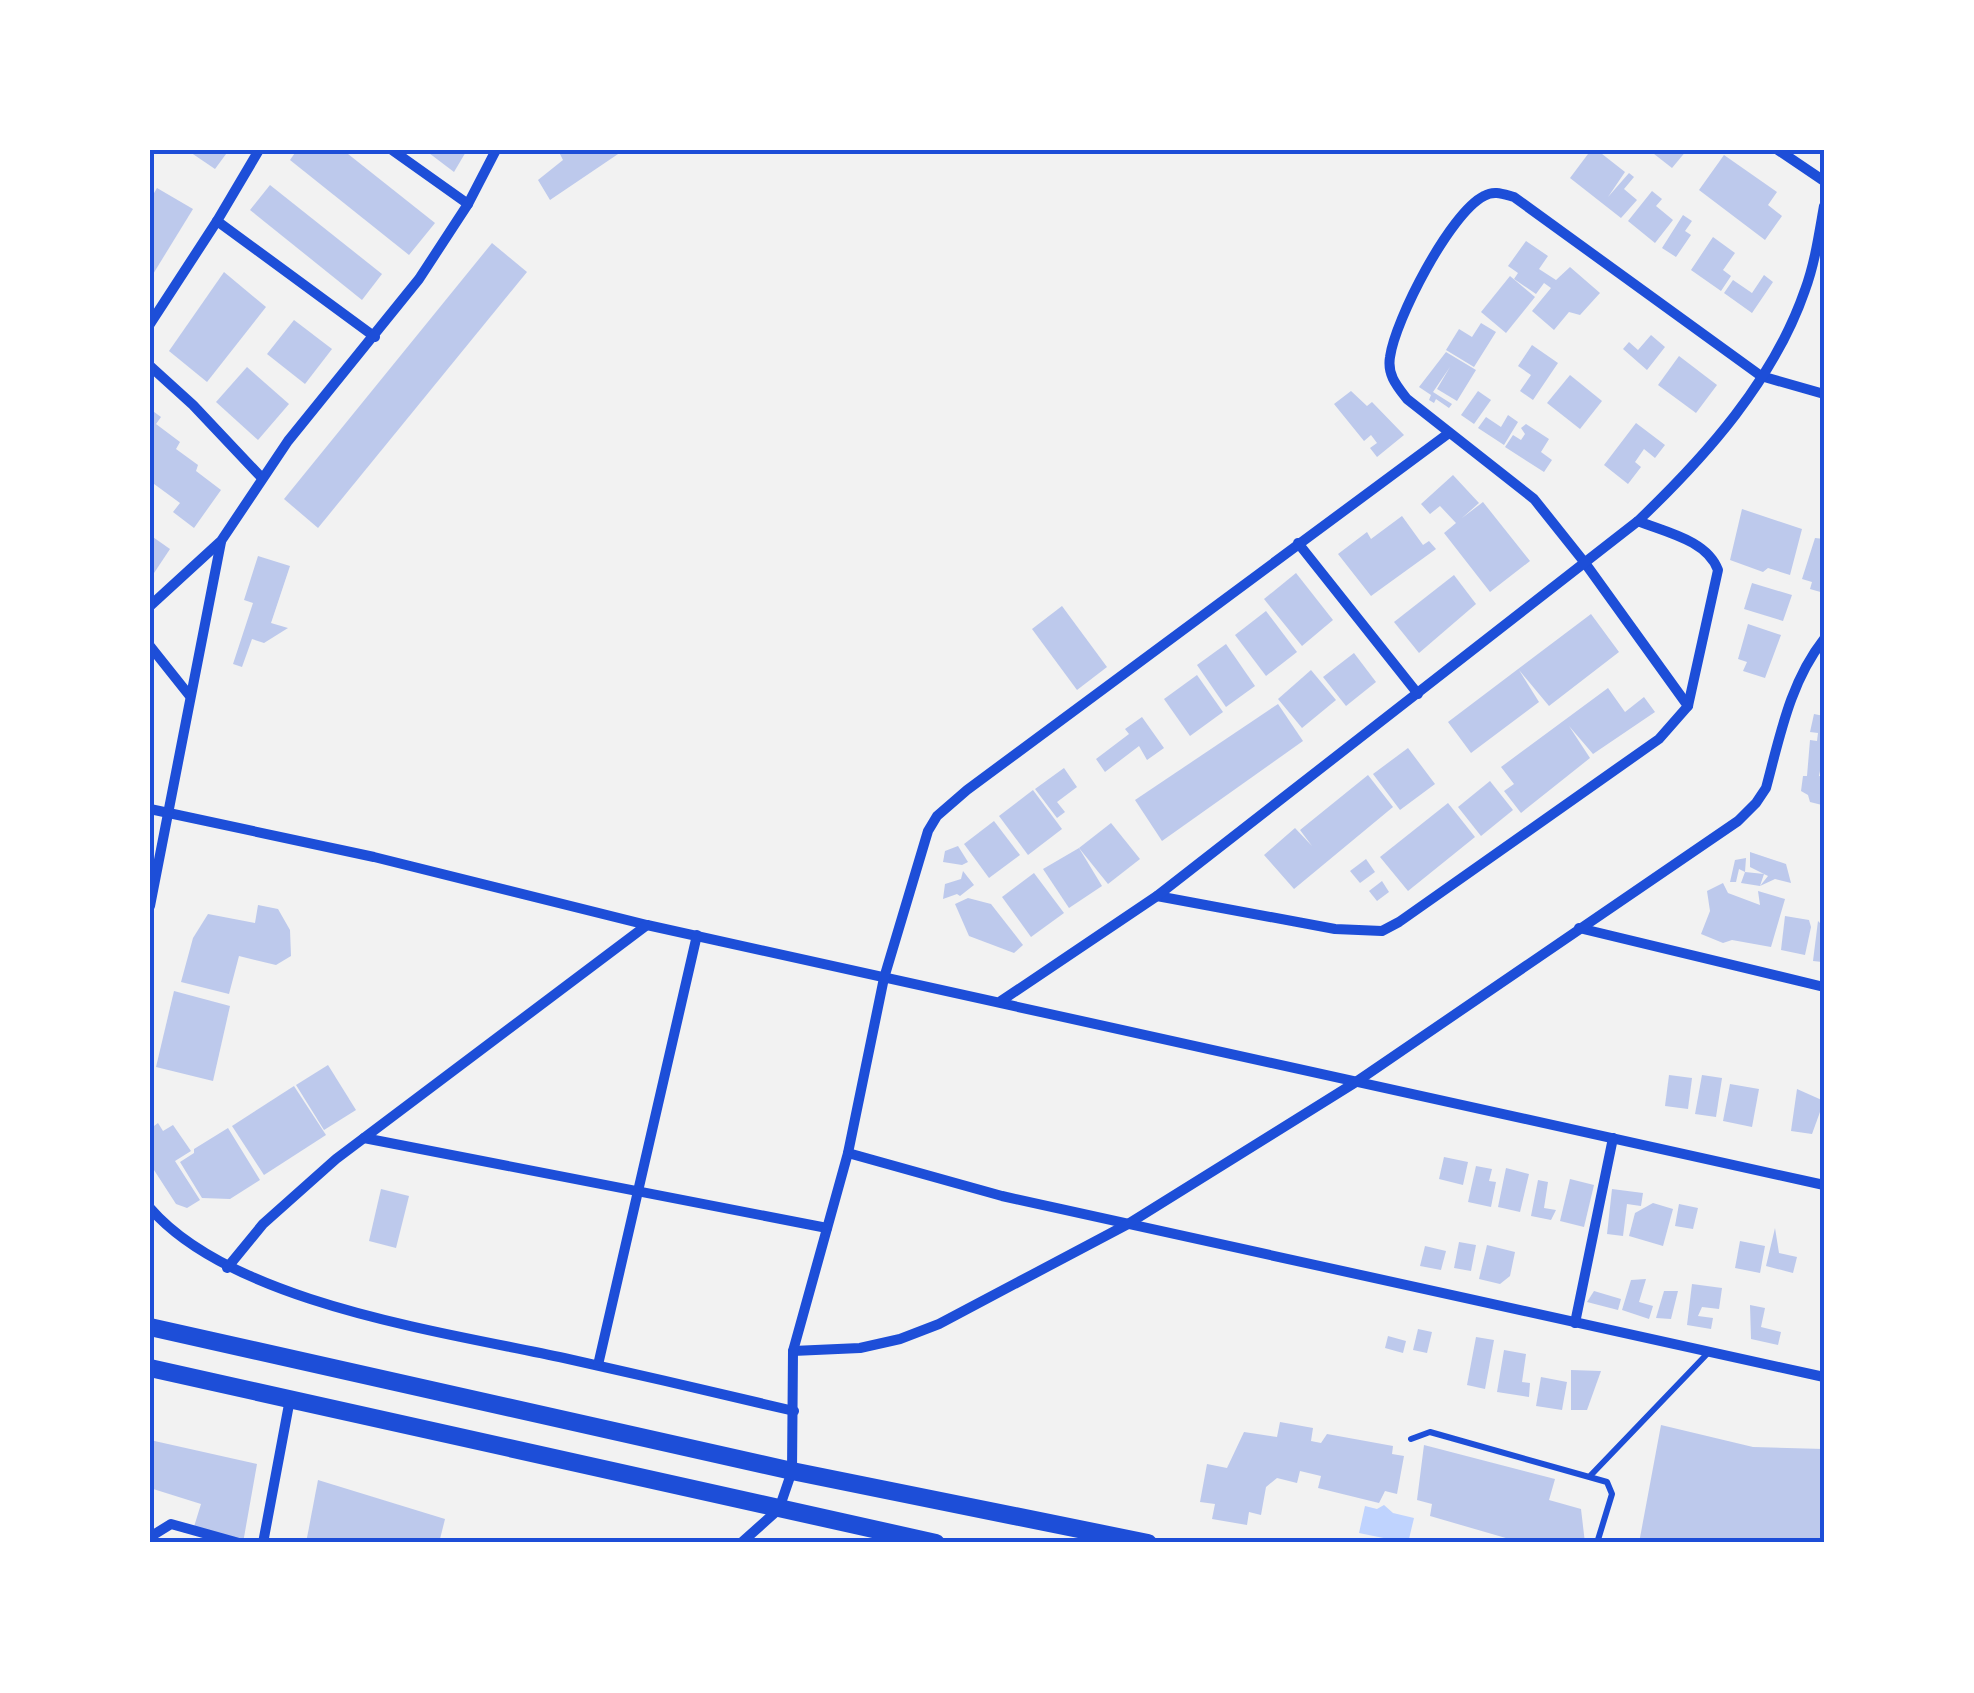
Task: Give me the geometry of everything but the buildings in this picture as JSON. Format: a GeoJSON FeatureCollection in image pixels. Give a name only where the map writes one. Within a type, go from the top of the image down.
{"type":"FeatureCollection","features":[{"type":"Feature","properties":{"kind":"main road"},"geometry":{"type":"LineString","coordinates":[[150,1327],[792,1471],[1148,1543]]}},
{"type":"Feature","properties":{"kind":"main road"},"geometry":{"type":"LineString","coordinates":[[150,1368],[936,1543]]}},
{"type":"Feature","properties":{"kind":"street"},"geometry":{"type":"LineString","coordinates":[[150,324],[258,150]]}},
{"type":"Feature","properties":{"kind":"street"},"geometry":{"type":"LineString","coordinates":[[392,150],[468,204]]}},
{"type":"Feature","properties":{"kind":"street"},"geometry":{"type":"LineString","coordinates":[[150,606],[222,541],[261,477],[419,279],[468,204],[496,150]]}},
{"type":"Feature","properties":{"kind":"street"},"geometry":{"type":"LineString","coordinates":[[1778,150],[1824,181]]}},
{"type":"Feature","properties":{"kind":"street"},"geometry":{"type":"LineString","coordinates":[[1688,706],[1534,499],[1407,399],[1392,381],[1389,360],[1404,315],[1430,262],[1464,211],[1484,196],[1498,192],[1528,208],[1761,376],[1824,394]]}},
{"type":"Feature","properties":{"kind":"street"},"geometry":{"type":"LineString","coordinates":[[1000,1000],[1157,896],[1638,522],[1679,482],[1748,400],[1793,322],[1806,289],[1824,206]]}},
{"type":"Feature","properties":{"kind":"street"},"geometry":{"type":"LineString","coordinates":[[218,220],[374,338]]}},
{"type":"Feature","properties":{"kind":"street"},"geometry":{"type":"LineString","coordinates":[[150,366],[261,477]]}},
{"type":"Feature","properties":{"kind":"street"},"geometry":{"type":"LineString","coordinates":[[741,1543],[779,1508],[792,1471],[793,1351],[848,1154],[884,978],[920,847],[938,816],[967,790],[1449,432]]}},
{"type":"Feature","properties":{"kind":"street"},"geometry":{"type":"LineString","coordinates":[[1157,896],[1335,929],[1382,931],[1659,739],[1688,706],[1718,570],[1709,553],[1695,544],[1638,522]]}},
{"type":"Feature","properties":{"kind":"street"},"geometry":{"type":"LineString","coordinates":[[150,906],[222,541]]}},
{"type":"Feature","properties":{"kind":"street"},"geometry":{"type":"LineString","coordinates":[[1298,543],[1418,694]]}},
{"type":"Feature","properties":{"kind":"street"},"geometry":{"type":"LineString","coordinates":[[793,1351],[860,1348],[940,1324],[1128,1224],[1356,1082],[1738,820],[1756,804],[1766,788],[1795,684],[1824,639]]}},
{"type":"Feature","properties":{"kind":"street"},"geometry":{"type":"LineString","coordinates":[[150,646],[190,695]]}},
{"type":"Feature","properties":{"kind":"street"},"geometry":{"type":"LineString","coordinates":[[150,809],[697,936],[1824,1185]]}},
{"type":"Feature","properties":{"kind":"street"},"geometry":{"type":"LineString","coordinates":[[228,1268],[247,1241],[283,1204],[647,924]]}},
{"type":"Feature","properties":{"kind":"street"},"geometry":{"type":"LineString","coordinates":[[1579,928],[1824,987]]}},
{"type":"Feature","properties":{"kind":"street"},"geometry":{"type":"LineString","coordinates":[[598,1365],[697,936]]}},
{"type":"Feature","properties":{"kind":"street"},"geometry":{"type":"LineString","coordinates":[[364,1138],[827,1228]]}},
{"type":"Feature","properties":{"kind":"street"},"geometry":{"type":"LineString","coordinates":[[1575,1323],[1613,1138]]}},
{"type":"Feature","properties":{"kind":"street"},"geometry":{"type":"LineString","coordinates":[[848,1154],[1002,1196],[1824,1378]]}},
{"type":"Feature","properties":{"kind":"street"},"geometry":{"type":"LineString","coordinates":[[150,1208],[181,1237],[228,1268],[336,1306],[794,1411]]}},
{"type":"Feature","properties":{"kind":"street"},"geometry":{"type":"LineString","coordinates":[[263,1543],[290,1398]]}},
{"type":"Feature","properties":{"kind":"street"},"geometry":{"type":"LineString","coordinates":[[150,1537],[171,1524],[239,1543]]}},
{"type":"Feature","properties":{"kind":"lane"},"geometry":{"type":"LineString","coordinates":[[1591,1476],[1707,1354]]}},
{"type":"Feature","properties":{"kind":"lane"},"geometry":{"type":"LineString","coordinates":[[1411,1439],[1430,1432],[1608,1482],[1612,1494],[1597,1543]]}},
{"type":"Feature","properties":{"kind":"water"},"geometry":{"type":"Polygon","coordinates":[[[1384,1505],[1393,1513],[1414,1518],[1408,1543],[1359,1533],[1365,1506],[1377,1509],[1384,1505]]]}}]}
